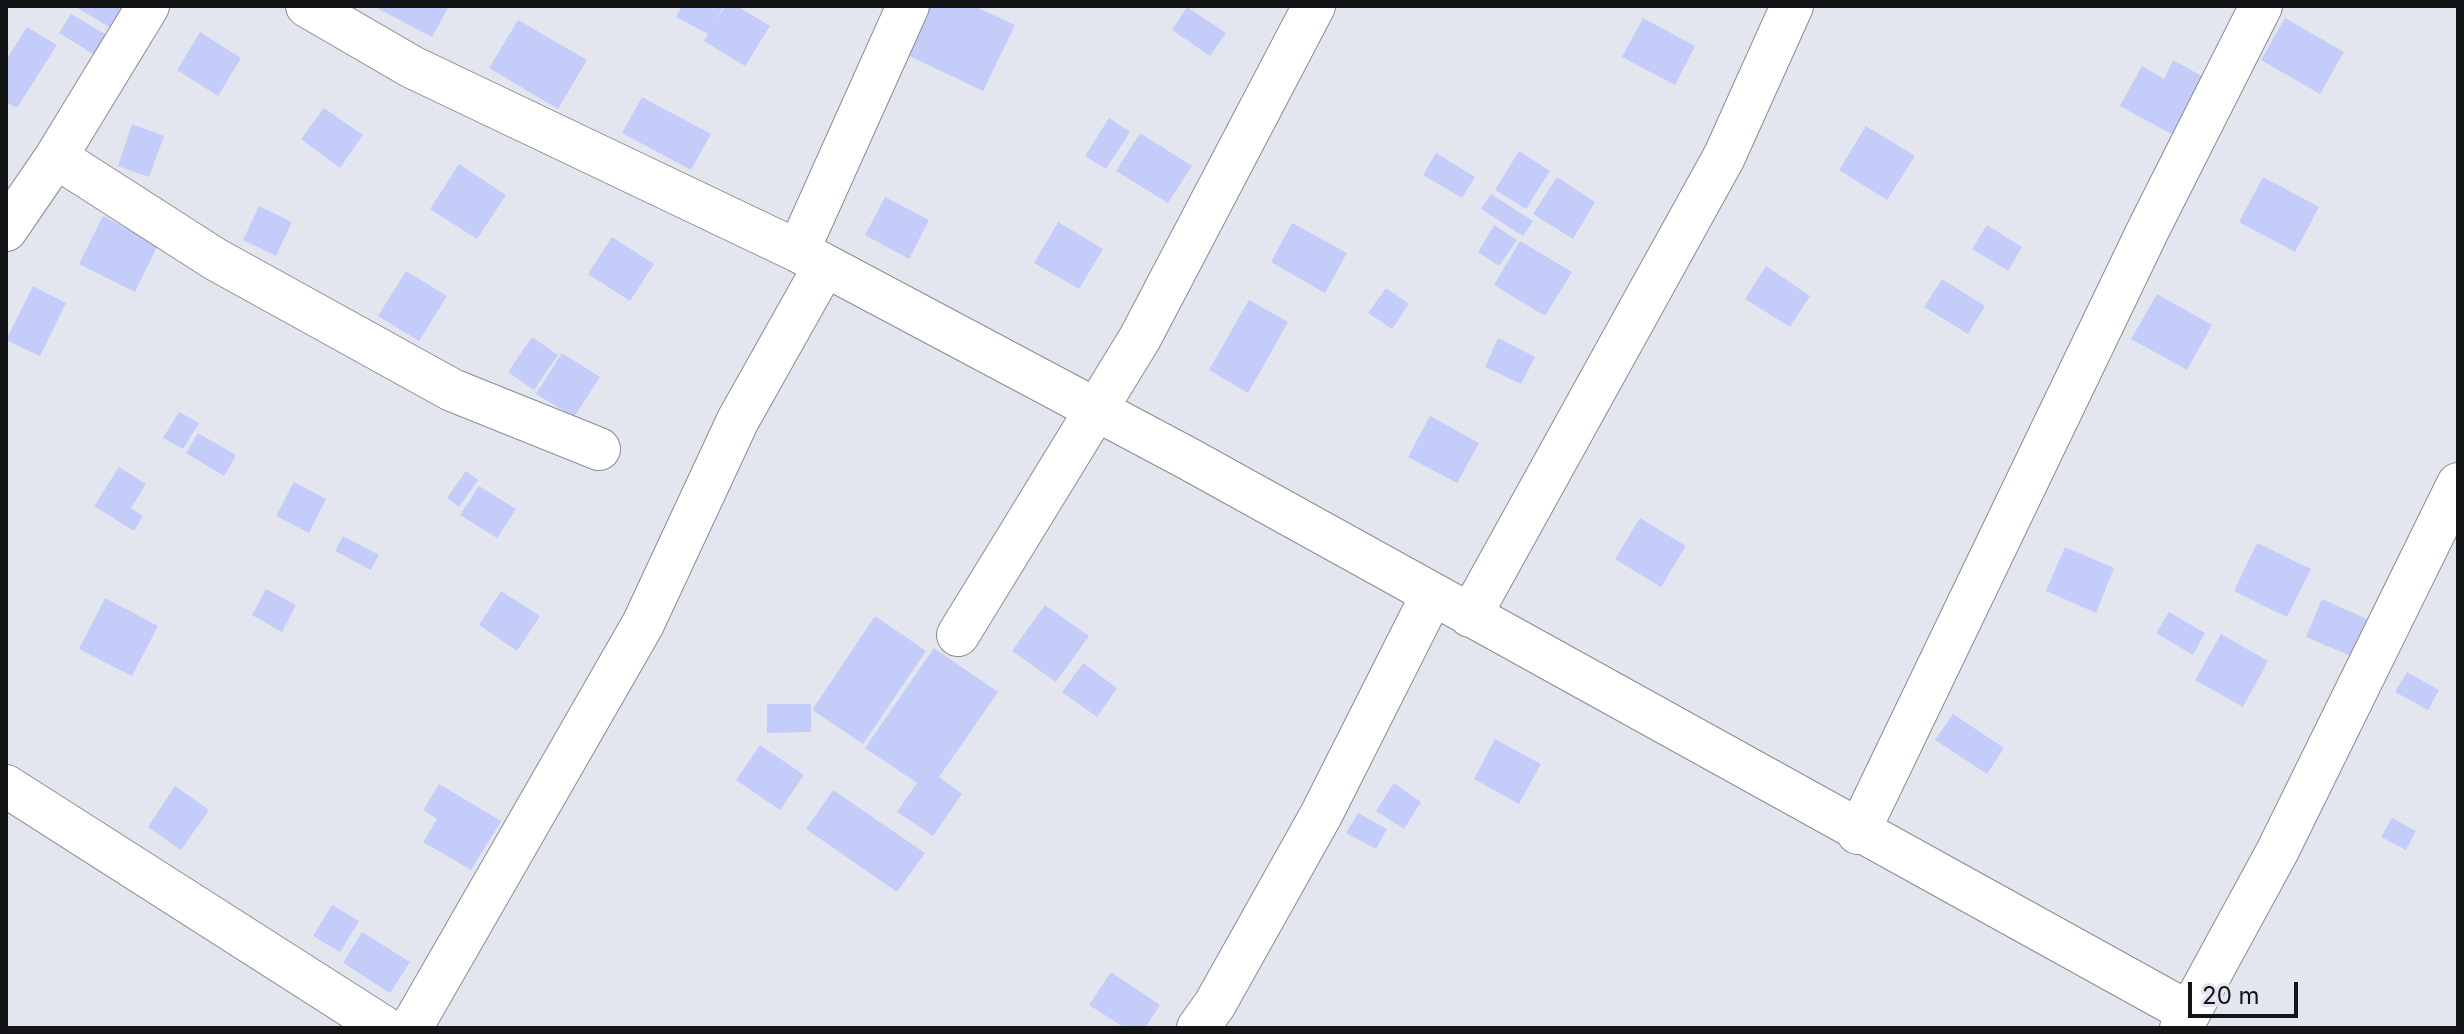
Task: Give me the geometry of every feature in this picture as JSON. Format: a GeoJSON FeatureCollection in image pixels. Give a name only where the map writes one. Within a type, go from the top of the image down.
{"type":"FeatureCollection","features":[{"type":"Feature","properties":{"kind":"street"},"geometry":{"type":"LineString","coordinates":[[6,230],[56,157],[148,6]]}},
{"type":"Feature","properties":{"kind":"street"},"geometry":{"type":"LineString","coordinates":[[307,6],[412,67],[811,259],[1097,411],[1858,833],[2184,1020],[2277,852],[2458,484]]}},
{"type":"Feature","properties":{"kind":"street"},"geometry":{"type":"LineString","coordinates":[[411,1028],[643,624],[811,259],[908,6]]}},
{"type":"Feature","properties":{"kind":"street"},"geometry":{"type":"LineString","coordinates":[[958,635],[1140,338],[1314,6]]}},
{"type":"Feature","properties":{"kind":"street"},"geometry":{"type":"LineString","coordinates":[[1470,616],[1724,157],[1792,6]]}},
{"type":"Feature","properties":{"kind":"street"},"geometry":{"type":"LineString","coordinates":[[1858,833],[2149,228],[2261,6]]}},
{"type":"Feature","properties":{"kind":"street"},"geometry":{"type":"LineString","coordinates":[[56,157],[215,259],[452,390],[599,449]]}},
{"type":"Feature","properties":{"kind":"street"},"geometry":{"type":"LineString","coordinates":[[1198,1028],[1215,1004],[1321,815],[1432,595]]}},
{"type":"Feature","properties":{"kind":"street"},"geometry":{"type":"LineString","coordinates":[[6,786],[385,1028]]}},
{"type":"Feature","properties":{"kind":"building"},"geometry":{"type":"Polygon","coordinates":[[[74,6],[123,6],[133,12],[121,34],[74,6]]]}},
{"type":"Feature","properties":{"kind":"building"},"geometry":{"type":"Polygon","coordinates":[[[373,6],[449,6],[432,37],[373,6]]]}},
{"type":"Feature","properties":{"kind":"building"},"geometry":{"type":"Polygon","coordinates":[[[682,6],[723,6],[717,20],[725,6],[737,6],[770,26],[745,66],[704,41],[708,34],[676,17],[682,6]]]}},
{"type":"Feature","properties":{"kind":"building"},"geometry":{"type":"Polygon","coordinates":[[[922,6],[974,6],[1015,25],[983,91],[901,52],[922,6]]]}},
{"type":"Feature","properties":{"kind":"building"},"geometry":{"type":"Polygon","coordinates":[[[1187,7],[1226,33],[1210,56],[1172,30],[1187,7]]]}},
{"type":"Feature","properties":{"kind":"building"},"geometry":{"type":"Polygon","coordinates":[[[71,14],[110,37],[98,57],[59,33],[71,14]]]}},
{"type":"Feature","properties":{"kind":"building"},"geometry":{"type":"Polygon","coordinates":[[[1643,18],[1695,46],[1675,85],[1622,57],[1643,18]]]}},
{"type":"Feature","properties":{"kind":"building"},"geometry":{"type":"Polygon","coordinates":[[[2285,18],[2344,52],[2320,94],[2261,60],[2285,18]]]}},
{"type":"Feature","properties":{"kind":"building"},"geometry":{"type":"Polygon","coordinates":[[[518,20],[587,60],[558,109],[489,68],[518,20]]]}},
{"type":"Feature","properties":{"kind":"building"},"geometry":{"type":"Polygon","coordinates":[[[27,27],[57,45],[17,108],[6,102],[6,60],[27,27]]]}},
{"type":"Feature","properties":{"kind":"building"},"geometry":{"type":"Polygon","coordinates":[[[200,32],[241,58],[218,96],[177,70],[200,32]]]}},
{"type":"Feature","properties":{"kind":"building"},"geometry":{"type":"Polygon","coordinates":[[[2173,60],[2207,79],[2175,136],[2120,106],[2142,66],[2164,79],[2173,60]]]}},
{"type":"Feature","properties":{"kind":"building"},"geometry":{"type":"Polygon","coordinates":[[[642,97],[711,134],[691,170],[622,133],[642,97]]]}},
{"type":"Feature","properties":{"kind":"building"},"geometry":{"type":"Polygon","coordinates":[[[324,108],[363,135],[340,168],[301,139],[324,108]]]}},
{"type":"Feature","properties":{"kind":"building"},"geometry":{"type":"Polygon","coordinates":[[[1109,118],[1130,132],[1106,169],[1085,156],[1109,118]]]}},
{"type":"Feature","properties":{"kind":"building"},"geometry":{"type":"Polygon","coordinates":[[[132,124],[164,136],[149,177],[118,166],[132,124]]]}},
{"type":"Feature","properties":{"kind":"building"},"geometry":{"type":"Polygon","coordinates":[[[1866,126],[1915,156],[1887,200],[1839,170],[1866,126]]]}},
{"type":"Feature","properties":{"kind":"building"},"geometry":{"type":"Polygon","coordinates":[[[1140,133],[1192,166],[1168,203],[1116,171],[1140,133]]]}},
{"type":"Feature","properties":{"kind":"building"},"geometry":{"type":"Polygon","coordinates":[[[1519,151],[1550,171],[1526,209],[1495,190],[1519,151]]]}},
{"type":"Feature","properties":{"kind":"building"},"geometry":{"type":"Polygon","coordinates":[[[1436,153],[1475,177],[1462,198],[1423,175],[1436,153]]]}},
{"type":"Feature","properties":{"kind":"building"},"geometry":{"type":"Polygon","coordinates":[[[459,164],[506,195],[477,239],[430,209],[459,164]]]}},
{"type":"Feature","properties":{"kind":"building"},"geometry":{"type":"Polygon","coordinates":[[[1557,177],[1595,202],[1573,239],[1533,214],[1557,177]]]}},
{"type":"Feature","properties":{"kind":"building"},"geometry":{"type":"Polygon","coordinates":[[[2263,177],[2319,207],[2295,252],[2239,222],[2263,177]]]}},
{"type":"Feature","properties":{"kind":"building"},"geometry":{"type":"Polygon","coordinates":[[[1491,194],[1533,221],[1523,236],[1481,209],[1491,194]]]}},
{"type":"Feature","properties":{"kind":"building"},"geometry":{"type":"Polygon","coordinates":[[[885,197],[929,220],[909,259],[865,235],[885,197]]]}},
{"type":"Feature","properties":{"kind":"building"},"geometry":{"type":"Polygon","coordinates":[[[259,206],[292,222],[276,256],[243,240],[259,206]]]}},
{"type":"Feature","properties":{"kind":"building"},"geometry":{"type":"Polygon","coordinates":[[[103,216],[158,245],[135,292],[79,264],[103,216]]]}},
{"type":"Feature","properties":{"kind":"building"},"geometry":{"type":"Polygon","coordinates":[[[1058,222],[1103,249],[1079,289],[1034,263],[1058,222]]]}},
{"type":"Feature","properties":{"kind":"building"},"geometry":{"type":"Polygon","coordinates":[[[1292,223],[1347,253],[1325,293],[1271,262],[1292,223]]]}},
{"type":"Feature","properties":{"kind":"building"},"geometry":{"type":"Polygon","coordinates":[[[1494,225],[1517,240],[1499,266],[1478,252],[1494,225]]]}},
{"type":"Feature","properties":{"kind":"building"},"geometry":{"type":"Polygon","coordinates":[[[1987,225],[2022,247],[2008,271],[1972,249],[1987,225]]]}},
{"type":"Feature","properties":{"kind":"building"},"geometry":{"type":"Polygon","coordinates":[[[612,237],[654,264],[630,301],[588,274],[612,237]]]}},
{"type":"Feature","properties":{"kind":"building"},"geometry":{"type":"Polygon","coordinates":[[[1520,241],[1572,272],[1545,316],[1494,285],[1520,241]]]}},
{"type":"Feature","properties":{"kind":"building"},"geometry":{"type":"Polygon","coordinates":[[[1766,266],[1810,296],[1790,327],[1745,299],[1766,266]]]}},
{"type":"Feature","properties":{"kind":"building"},"geometry":{"type":"Polygon","coordinates":[[[406,271],[447,296],[419,341],[378,316],[406,271]]]}},
{"type":"Feature","properties":{"kind":"building"},"geometry":{"type":"Polygon","coordinates":[[[1942,279],[1985,306],[1968,334],[1924,307],[1942,279]]]}},
{"type":"Feature","properties":{"kind":"building"},"geometry":{"type":"Polygon","coordinates":[[[33,286],[66,303],[40,356],[6,340],[33,286]]]}},
{"type":"Feature","properties":{"kind":"building"},"geometry":{"type":"Polygon","coordinates":[[[1386,288],[1409,304],[1392,329],[1368,313],[1386,288]]]}},
{"type":"Feature","properties":{"kind":"building"},"geometry":{"type":"Polygon","coordinates":[[[2157,294],[2212,325],[2187,370],[2131,339],[2157,294]]]}},
{"type":"Feature","properties":{"kind":"building"},"geometry":{"type":"Polygon","coordinates":[[[1249,300],[1288,322],[1248,393],[1209,370],[1249,300]]]}},
{"type":"Feature","properties":{"kind":"building"},"geometry":{"type":"Polygon","coordinates":[[[532,337],[558,355],[534,390],[508,372],[532,337]]]}},
{"type":"Feature","properties":{"kind":"building"},"geometry":{"type":"Polygon","coordinates":[[[1498,338],[1535,357],[1521,384],[1485,367],[1498,338]]]}},
{"type":"Feature","properties":{"kind":"building"},"geometry":{"type":"Polygon","coordinates":[[[562,353],[600,377],[574,417],[536,394],[562,353]]]}},
{"type":"Feature","properties":{"kind":"building"},"geometry":{"type":"Polygon","coordinates":[[[179,412],[199,423],[183,449],[163,438],[179,412]]]}},
{"type":"Feature","properties":{"kind":"building"},"geometry":{"type":"Polygon","coordinates":[[[1430,416],[1479,443],[1457,483],[1408,457],[1430,416]]]}},
{"type":"Feature","properties":{"kind":"building"},"geometry":{"type":"Polygon","coordinates":[[[198,433],[236,455],[224,476],[186,453],[198,433]]]}},
{"type":"Feature","properties":{"kind":"building"},"geometry":{"type":"Polygon","coordinates":[[[119,467],[146,484],[131,508],[143,516],[134,531],[94,506],[119,467]]]}},
{"type":"Feature","properties":{"kind":"building"},"geometry":{"type":"Polygon","coordinates":[[[466,471],[478,480],[459,507],[447,498],[466,471]]]}},
{"type":"Feature","properties":{"kind":"building"},"geometry":{"type":"Polygon","coordinates":[[[294,482],[326,499],[309,533],[276,516],[294,482]]]}},
{"type":"Feature","properties":{"kind":"building"},"geometry":{"type":"Polygon","coordinates":[[[479,486],[516,509],[497,538],[460,515],[479,486]]]}},
{"type":"Feature","properties":{"kind":"building"},"geometry":{"type":"Polygon","coordinates":[[[1640,518],[1686,546],[1661,587],[1615,559],[1640,518]]]}},
{"type":"Feature","properties":{"kind":"building"},"geometry":{"type":"Polygon","coordinates":[[[343,536],[379,555],[371,570],[335,551],[343,536]]]}},
{"type":"Feature","properties":{"kind":"building"},"geometry":{"type":"Polygon","coordinates":[[[2257,543],[2311,569],[2287,617],[2234,591],[2257,543]]]}},
{"type":"Feature","properties":{"kind":"building"},"geometry":{"type":"Polygon","coordinates":[[[2065,547],[2114,568],[2096,613],[2046,591],[2065,547]]]}},
{"type":"Feature","properties":{"kind":"building"},"geometry":{"type":"Polygon","coordinates":[[[266,589],[296,605],[282,632],[252,615],[266,589]]]}},
{"type":"Feature","properties":{"kind":"building"},"geometry":{"type":"Polygon","coordinates":[[[501,591],[540,616],[517,651],[479,625],[501,591]]]}},
{"type":"Feature","properties":{"kind":"building"},"geometry":{"type":"Polygon","coordinates":[[[105,598],[158,626],[132,676],[79,649],[105,598]]]}},
{"type":"Feature","properties":{"kind":"building"},"geometry":{"type":"Polygon","coordinates":[[[2322,599],[2367,619],[2351,656],[2306,637],[2322,599]]]}},
{"type":"Feature","properties":{"kind":"building"},"geometry":{"type":"Polygon","coordinates":[[[1045,605],[1089,636],[1056,682],[1012,651],[1045,605]]]}},
{"type":"Feature","properties":{"kind":"building"},"geometry":{"type":"Polygon","coordinates":[[[2169,612],[2205,633],[2193,655],[2156,633],[2169,612]]]}},
{"type":"Feature","properties":{"kind":"building"},"geometry":{"type":"Polygon","coordinates":[[[875,616],[926,651],[863,744],[812,710],[875,616]]]}},
{"type":"Feature","properties":{"kind":"building"},"geometry":{"type":"Polygon","coordinates":[[[2221,634],[2268,661],[2243,707],[2195,680],[2221,634]]]}},
{"type":"Feature","properties":{"kind":"building"},"geometry":{"type":"Polygon","coordinates":[[[934,648],[998,692],[939,777],[962,794],[933,836],[897,812],[917,783],[865,748],[934,648]]]}},
{"type":"Feature","properties":{"kind":"building"},"geometry":{"type":"Polygon","coordinates":[[[1083,663],[1117,688],[1097,717],[1062,692],[1083,663]]]}},
{"type":"Feature","properties":{"kind":"building"},"geometry":{"type":"Polygon","coordinates":[[[2407,672],[2439,690],[2428,710],[2395,692],[2407,672]]]}},
{"type":"Feature","properties":{"kind":"building"},"geometry":{"type":"Polygon","coordinates":[[[767,704],[811,704],[811,732],[767,733],[767,704]]]}},
{"type":"Feature","properties":{"kind":"building"},"geometry":{"type":"Polygon","coordinates":[[[1953,714],[2004,748],[1987,774],[1935,740],[1953,714]]]}},
{"type":"Feature","properties":{"kind":"building"},"geometry":{"type":"Polygon","coordinates":[[[1495,739],[1541,764],[1519,804],[1474,779],[1495,739]]]}},
{"type":"Feature","properties":{"kind":"building"},"geometry":{"type":"Polygon","coordinates":[[[760,745],[804,775],[780,810],[736,780],[760,745]]]}},
{"type":"Feature","properties":{"kind":"building"},"geometry":{"type":"Polygon","coordinates":[[[1394,783],[1421,802],[1404,829],[1376,811],[1394,783]]]}},
{"type":"Feature","properties":{"kind":"building"},"geometry":{"type":"Polygon","coordinates":[[[439,784],[501,821],[471,870],[423,842],[437,819],[423,810],[439,784]]]}},
{"type":"Feature","properties":{"kind":"building"},"geometry":{"type":"Polygon","coordinates":[[[175,786],[209,810],[181,850],[148,827],[175,786]]]}},
{"type":"Feature","properties":{"kind":"building"},"geometry":{"type":"Polygon","coordinates":[[[833,790],[925,853],[897,892],[806,829],[833,790]]]}},
{"type":"Feature","properties":{"kind":"building"},"geometry":{"type":"Polygon","coordinates":[[[1358,813],[1387,829],[1376,849],[1346,833],[1358,813]]]}},
{"type":"Feature","properties":{"kind":"building"},"geometry":{"type":"Polygon","coordinates":[[[2392,818],[2416,831],[2406,850],[2381,837],[2392,818]]]}},
{"type":"Feature","properties":{"kind":"building"},"geometry":{"type":"Polygon","coordinates":[[[332,905],[359,921],[340,952],[313,936],[332,905]]]}},
{"type":"Feature","properties":{"kind":"building"},"geometry":{"type":"Polygon","coordinates":[[[362,932],[410,962],[390,993],[343,963],[362,932]]]}},
{"type":"Feature","properties":{"kind":"building"},"geometry":{"type":"Polygon","coordinates":[[[1111,972],[1160,1005],[1145,1028],[1125,1028],[1089,1005],[1111,972]]]}}]}
